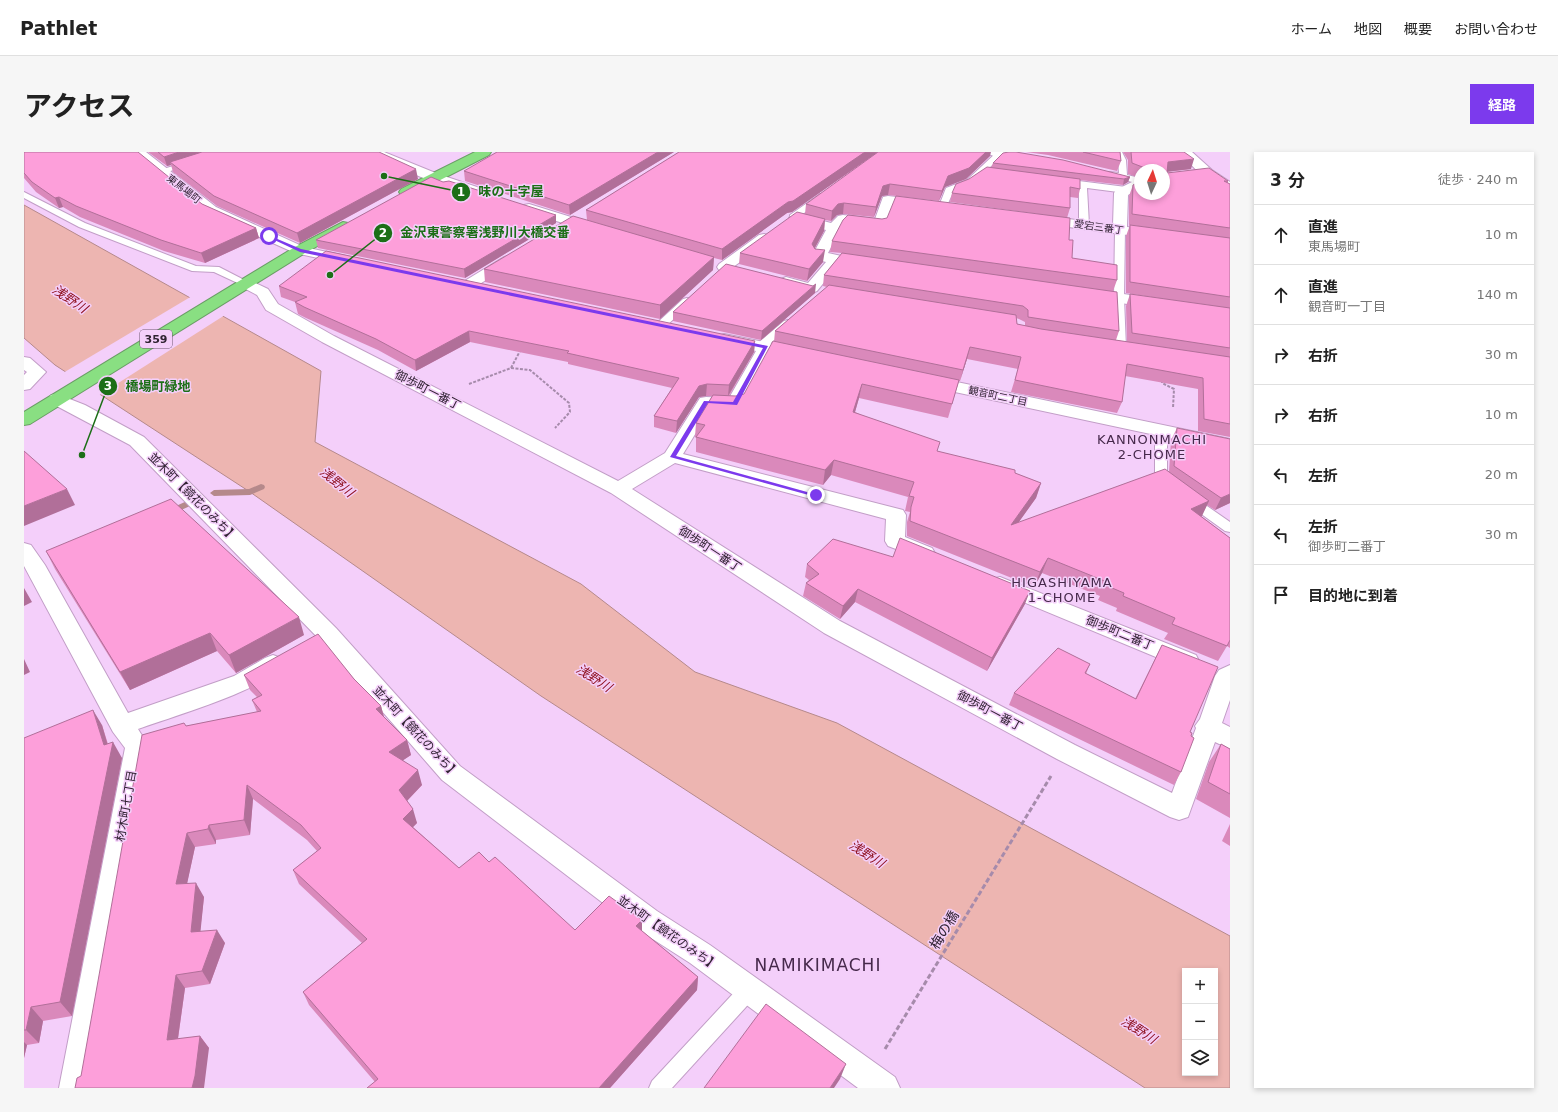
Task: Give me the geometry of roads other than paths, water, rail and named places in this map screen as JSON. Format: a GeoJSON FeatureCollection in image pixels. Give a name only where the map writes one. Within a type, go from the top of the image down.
{"type":"FeatureCollection","features":[{"type":"Feature","properties":{"kind":"highway"},"geometry":{"type":"LineString","coordinates":[[393,199],[433,177],[486,152]]}},
{"type":"Feature","properties":{"kind":"highway","name":"359"},"geometry":{"type":"LineString","coordinates":[[24,420],[300,250],[353,221]]}},
{"type":"Feature","properties":{"kind":"street","name":"東馬場町"},"geometry":{"type":"LineString","coordinates":[[138,152],[211,210],[300,250],[368,265]]}},
{"type":"Feature","properties":{"kind":"street"},"geometry":{"type":"LineString","coordinates":[[373,152],[433,177],[492,196]]}},
{"type":"Feature","properties":{"kind":"street"},"geometry":{"type":"LineString","coordinates":[[1185,152],[1207,173],[1230,188]]}},
{"type":"Feature","properties":{"kind":"street"},"geometry":{"type":"LineString","coordinates":[[1193,175],[1207,173]]}},
{"type":"Feature","properties":{"kind":"street"},"geometry":{"type":"LineString","coordinates":[[1120,229],[1121,193],[1124,184],[1134,182]]}},
{"type":"Feature","properties":{"kind":"street"},"geometry":{"type":"LineString","coordinates":[[859,263],[819,256],[834,228],[842,219],[880,224],[888,200],[950,207]]}},
{"type":"Feature","properties":{"kind":"street"},"geometry":{"type":"LineString","coordinates":[[514,203],[610,233]]}},
{"type":"Feature","properties":{"kind":"street"},"geometry":{"type":"LineString","coordinates":[[559,230],[585,214]]}},
{"type":"Feature","properties":{"kind":"street"},"geometry":{"type":"LineString","coordinates":[[739,271],[717,268],[793,217],[834,228]]}},
{"type":"Feature","properties":{"kind":"street","name":"愛宕三番丁"},"geometry":{"type":"LineString","coordinates":[[1022,217],[1171,237]]}},
{"type":"Feature","properties":{"kind":"street"},"geometry":{"type":"LineString","coordinates":[[468,285],[520,254]]}},
{"type":"Feature","properties":{"kind":"street"},"geometry":{"type":"LineString","coordinates":[[775,279],[819,290],[835,260]]}},
{"type":"Feature","properties":{"kind":"street"},"geometry":{"type":"LineString","coordinates":[[452,282],[490,290]]}},
{"type":"Feature","properties":{"kind":"street","name":"御歩町一番丁"},"geometry":{"type":"LineString","coordinates":[[241,287],[263,292],[272,307],[328,339],[618,488],[832,627],[1066,752],[1179,809],[1207,726]]}},
{"type":"Feature","properties":{"kind":"street"},"geometry":{"type":"LineString","coordinates":[[1072,292],[1171,306]]}},
{"type":"Feature","properties":{"kind":"street"},"geometry":{"type":"LineString","coordinates":[[645,322],[682,330]]}},
{"type":"Feature","properties":{"kind":"street"},"geometry":{"type":"LineString","coordinates":[[711,336],[813,357]]}},
{"type":"Feature","properties":{"kind":"street"},"geometry":{"type":"LineString","coordinates":[[618,488],[672,457],[706,402],[735,404],[764,347]]}},
{"type":"Feature","properties":{"kind":"street"},"geometry":{"type":"LineString","coordinates":[[24,362],[37,372],[24,385]]}},
{"type":"Feature","properties":{"kind":"street","name":"観音町二丁目"},"geometry":{"type":"LineString","coordinates":[[915,379],[1230,445]]}},
{"type":"Feature","properties":{"kind":"street","name":"並木町【鏡花のみち】"},"geometry":{"type":"LineString","coordinates":[[57,399],[79,409],[137,441],[310,644],[451,773],[647,920],[700,954],[749,990],[870,1084]]}},
{"type":"Feature","properties":{"kind":"street"},"geometry":{"type":"LineString","coordinates":[[672,457],[896,515],[895,541],[939,559]]}},
{"type":"Feature","properties":{"kind":"street","name":"材木町七丁目"},"geometry":{"type":"LineString","coordinates":[[24,550],[38,570],[122,724],[137,747],[75,1088]]}},
{"type":"Feature","properties":{"kind":"street","name":"御歩町二番丁"},"geometry":{"type":"LineString","coordinates":[[983,577],[1218,672]]}},
{"type":"Feature","properties":{"kind":"street"},"geometry":{"type":"LineString","coordinates":[[122,724],[242,682],[310,644]]}},
{"type":"Feature","properties":{"kind":"street"},"geometry":{"type":"LineString","coordinates":[[1218,672],[1207,726],[1230,739]]}},
{"type":"Feature","properties":{"kind":"lane"},"geometry":{"type":"LineString","coordinates":[[161,171],[227,152]]}},
{"type":"Feature","properties":{"kind":"lane"},"geometry":{"type":"LineString","coordinates":[[1118,152],[1122,160],[1124,184]]}},
{"type":"Feature","properties":{"kind":"lane"},"geometry":{"type":"LineString","coordinates":[[950,207],[949,190],[958,189],[1006,153]]}},
{"type":"Feature","properties":{"kind":"lane"},"geometry":{"type":"LineString","coordinates":[[981,172],[997,174]]}},
{"type":"Feature","properties":{"kind":"lane"},"geometry":{"type":"LineString","coordinates":[[1100,172],[1124,184]]}},
{"type":"Feature","properties":{"kind":"lane"},"geometry":{"type":"LineString","coordinates":[[1052,181],[1083,185],[1124,184]]}},
{"type":"Feature","properties":{"kind":"lane"},"geometry":{"type":"LineString","coordinates":[[1083,185],[1084,225]]}},
{"type":"Feature","properties":{"kind":"lane"},"geometry":{"type":"LineString","coordinates":[[793,217],[830,191]]}},
{"type":"Feature","properties":{"kind":"lane"},"geometry":{"type":"LineString","coordinates":[[24,194],[82,225],[195,268],[216,270],[241,287]]}},
{"type":"Feature","properties":{"kind":"lane"},"geometry":{"type":"LineString","coordinates":[[1120,229],[1119,298],[1121,348]]}},
{"type":"Feature","properties":{"kind":"lane"},"geometry":{"type":"LineString","coordinates":[[661,325],[695,294]]}},
{"type":"Feature","properties":{"kind":"lane"},"geometry":{"type":"LineString","coordinates":[[764,347],[796,317]]}},
{"type":"Feature","properties":{"kind":"lane"},"geometry":{"type":"LineString","coordinates":[[1166,431],[1161,480],[1230,528]]}},
{"type":"Feature","properties":{"kind":"lane"},"geometry":{"type":"LineString","coordinates":[[659,1088],[749,990]]}},
{"type":"Feature","properties":{"kind":"water","name":"浅野川"},"geometry":{"type":"Polygon","coordinates":[[[24,205],[321,371],[315,442],[581,584],[695,672],[837,723],[1230,936],[1230,1088],[1145,1088],[541,696],[250,492],[55,365],[24,338],[24,205]]]}},
{"type":"Feature","properties":{"kind":"waterway"},"geometry":{"type":"LineString","coordinates":[[214,493],[250,492],[261,487]]}},
{"type":"Feature","properties":{"kind":"waterway"},"geometry":{"type":"LineString","coordinates":[[168,513],[187,504]]}},
{"type":"Feature","properties":{"kind":"place","name":"味の十字屋"},"geometry":{"type":"Point","coordinates":[384,176]}},
{"type":"Feature","properties":{"kind":"place","name":"金沢東警察署浅野川大橋交番"},"geometry":{"type":"Point","coordinates":[330,275]}},
{"type":"Feature","properties":{"kind":"place","name":"橋場町緑地"},"geometry":{"type":"Point","coordinates":[82,455]}},
{"type":"Feature","properties":{"kind":"district","name":"KANNONMACHI 2-CHOME"},"geometry":{"type":"Point","coordinates":[1152,446]}},
{"type":"Feature","properties":{"kind":"district","name":"HIGASHIYAMA 1-CHOME"},"geometry":{"type":"Point","coordinates":[1062,590]}},
{"type":"Feature","properties":{"kind":"district","name":"NAMIKIMACHI"},"geometry":{"type":"Point","coordinates":[818,965]}}]}
